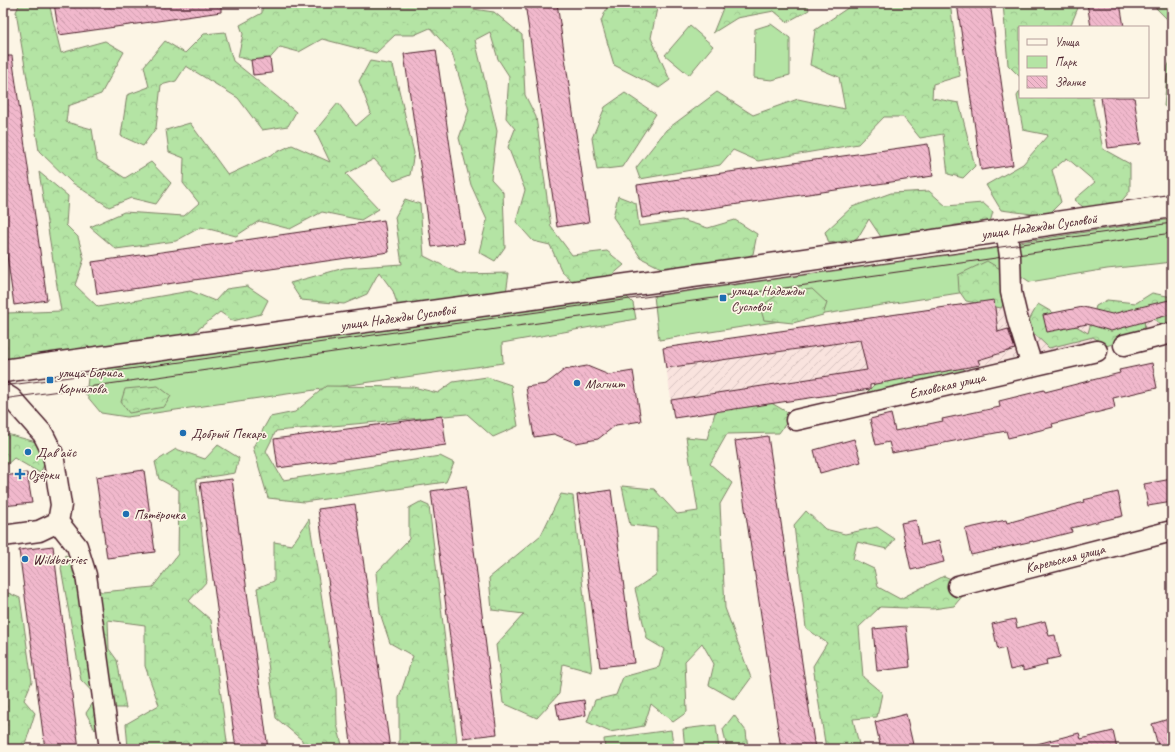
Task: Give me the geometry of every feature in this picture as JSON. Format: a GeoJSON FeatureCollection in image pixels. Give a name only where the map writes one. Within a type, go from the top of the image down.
{"type":"FeatureCollection","features":[{"type":"Feature","properties":{"kind":"main road","name":"улица Надежды Сусловой"},"geometry":{"type":"LineString","coordinates":[[3,371],[736,270],[1172,206]]}},
{"type":"Feature","properties":{"kind":"street"},"geometry":{"type":"LineString","coordinates":[[1006,230],[1010,256],[1011,292],[1032,366]]}},
{"type":"Feature","properties":{"kind":"street"},"geometry":{"type":"LineString","coordinates":[[1124,345],[1172,334]]}},
{"type":"Feature","properties":{"kind":"street","name":"Елховская улица"},"geometry":{"type":"LineString","coordinates":[[796,420],[1097,351]]}},
{"type":"Feature","properties":{"kind":"street"},"geometry":{"type":"LineString","coordinates":[[3,393],[11,398],[43,434],[53,454],[61,505],[58,522],[77,546],[86,575],[110,749]]}},
{"type":"Feature","properties":{"kind":"street"},"geometry":{"type":"LineString","coordinates":[[3,536],[39,531],[58,522]]}},
{"type":"Feature","properties":{"kind":"street","name":"Карельская улица"},"geometry":{"type":"LineString","coordinates":[[958,586],[1172,531]]}},
{"type":"Feature","properties":{"kind":"shaded area"},"geometry":{"type":"Polygon","coordinates":[[[994,300],[1043,315],[1112,314],[1169,300],[1172,324],[980,365],[870,385],[870,389],[674,418],[663,348],[994,300]]]}},
{"type":"Feature","properties":{"kind":"green space"},"geometry":{"type":"Polygon","coordinates":[[[20,3],[49,3],[61,53],[105,41],[124,52],[101,94],[68,106],[66,122],[92,129],[97,160],[125,178],[151,162],[171,183],[156,204],[131,198],[109,207],[71,182],[39,151],[16,12],[20,3]]]}},
{"type":"Feature","properties":{"kind":"green space"},"geometry":{"type":"Polygon","coordinates":[[[262,3],[471,3],[473,9],[494,12],[522,35],[525,95],[536,117],[551,227],[572,255],[607,251],[624,265],[604,282],[577,285],[562,272],[550,245],[533,241],[516,222],[525,190],[508,147],[515,129],[506,118],[509,76],[498,59],[490,32],[475,40],[497,131],[491,179],[503,192],[505,247],[495,261],[479,252],[487,220],[471,185],[459,138],[469,110],[452,53],[430,28],[414,35],[395,35],[376,53],[322,39],[299,52],[280,47],[265,64],[238,57],[243,34],[240,25],[262,13],[262,3]]]}},
{"type":"Feature","properties":{"kind":"green space"},"geometry":{"type":"Polygon","coordinates":[[[609,3],[658,3],[651,38],[670,80],[659,88],[614,65],[601,21],[609,3]]]}},
{"type":"Feature","properties":{"kind":"green space"},"geometry":{"type":"Polygon","coordinates":[[[658,3],[677,3],[677,5],[658,3]]]}},
{"type":"Feature","properties":{"kind":"green space"},"geometry":{"type":"Polygon","coordinates":[[[725,3],[807,3],[809,10],[787,22],[774,11],[737,18],[713,33],[725,3]]]}},
{"type":"Feature","properties":{"kind":"green space"},"geometry":{"type":"Polygon","coordinates":[[[852,3],[950,3],[960,76],[933,84],[932,98],[959,103],[975,166],[963,178],[948,174],[943,134],[920,138],[903,117],[884,117],[858,144],[758,161],[733,150],[720,165],[640,179],[636,168],[666,130],[717,92],[753,115],[798,99],[845,109],[839,77],[810,65],[815,30],[852,5],[852,3]]]}},
{"type":"Feature","properties":{"kind":"green space"},"geometry":{"type":"Polygon","coordinates":[[[1003,3],[1080,3],[1070,26],[1019,26],[1019,76],[1008,65],[1003,3]]]}},
{"type":"Feature","properties":{"kind":"green space"},"geometry":{"type":"Polygon","coordinates":[[[1156,3],[1172,3],[1172,24],[1156,8],[1156,3]]]}},
{"type":"Feature","properties":{"kind":"green space"},"geometry":{"type":"Polygon","coordinates":[[[771,24],[790,38],[790,75],[772,80],[754,78],[755,29],[771,24]]]}},
{"type":"Feature","properties":{"kind":"green space"},"geometry":{"type":"Polygon","coordinates":[[[690,26],[713,46],[689,75],[665,55],[690,26]]]}},
{"type":"Feature","properties":{"kind":"green space"},"geometry":{"type":"Polygon","coordinates":[[[225,32],[233,61],[296,112],[288,126],[262,130],[238,98],[186,66],[176,81],[161,85],[156,128],[143,146],[121,136],[127,95],[149,87],[144,66],[165,41],[185,53],[204,34],[225,32]]]}},
{"type":"Feature","properties":{"kind":"green space"},"geometry":{"type":"Polygon","coordinates":[[[1172,58],[1172,110],[1164,106],[1168,66],[1172,58]]]}},
{"type":"Feature","properties":{"kind":"green space"},"geometry":{"type":"Polygon","coordinates":[[[370,61],[393,65],[414,153],[410,175],[394,181],[374,159],[346,174],[379,209],[361,220],[322,212],[290,229],[259,221],[236,236],[201,227],[176,241],[116,249],[90,227],[124,212],[184,216],[199,203],[183,183],[184,158],[169,152],[166,130],[190,123],[228,175],[292,145],[330,162],[315,131],[338,103],[356,126],[371,113],[359,81],[370,61]]]}},
{"type":"Feature","properties":{"kind":"green space"},"geometry":{"type":"Polygon","coordinates":[[[625,93],[656,114],[622,167],[597,170],[592,138],[605,107],[625,93]]]}},
{"type":"Feature","properties":{"kind":"green space"},"geometry":{"type":"Polygon","coordinates":[[[1019,93],[1019,98],[1092,98],[1103,149],[1130,164],[1130,191],[1114,210],[1091,213],[1074,200],[1095,182],[1067,158],[1052,170],[1061,202],[1047,216],[1001,210],[986,185],[1023,164],[1048,135],[1023,130],[1017,96],[1019,93]]]}},
{"type":"Feature","properties":{"kind":"green space"},"geometry":{"type":"Polygon","coordinates":[[[39,172],[68,196],[66,225],[78,237],[84,259],[75,285],[98,307],[190,291],[215,301],[226,289],[247,286],[268,300],[261,314],[233,321],[220,312],[192,334],[3,361],[3,274],[7,313],[61,311],[39,172]]]}},
{"type":"Feature","properties":{"kind":"green space"},"geometry":{"type":"Polygon","coordinates":[[[929,191],[946,206],[983,203],[993,212],[990,222],[955,225],[937,235],[881,237],[869,219],[857,239],[829,243],[825,232],[852,207],[891,193],[929,191]]]}},
{"type":"Feature","properties":{"kind":"green space"},"geometry":{"type":"Polygon","coordinates":[[[618,196],[636,203],[639,226],[682,220],[708,228],[735,220],[757,234],[753,254],[721,268],[671,273],[641,258],[613,217],[618,196]]]}},
{"type":"Feature","properties":{"kind":"green space"},"geometry":{"type":"Polygon","coordinates":[[[405,199],[420,204],[424,256],[460,274],[509,273],[506,293],[398,307],[393,291],[379,272],[367,294],[344,304],[301,300],[290,283],[344,268],[402,264],[395,217],[405,199]]]}},
{"type":"Feature","properties":{"kind":"green space"},"geometry":{"type":"Polygon","coordinates":[[[1172,219],[1172,261],[1107,269],[1030,282],[1018,274],[1013,243],[1172,219]]]}},
{"type":"Feature","properties":{"kind":"green space"},"geometry":{"type":"Polygon","coordinates":[[[998,248],[1002,280],[991,288],[659,340],[654,296],[998,248]]]}},
{"type":"Feature","properties":{"kind":"green space"},"geometry":{"type":"Polygon","coordinates":[[[987,261],[1007,273],[1007,298],[1001,308],[966,301],[959,291],[958,275],[987,261]]]}},
{"type":"Feature","properties":{"kind":"green space"},"geometry":{"type":"Polygon","coordinates":[[[812,289],[827,303],[823,315],[793,323],[764,320],[760,307],[779,294],[812,289]]]}},
{"type":"Feature","properties":{"kind":"green space"},"geometry":{"type":"Polygon","coordinates":[[[1152,293],[1172,297],[1172,329],[1170,330],[1144,313],[1145,334],[1106,346],[1093,337],[1049,348],[1026,326],[1038,304],[1088,333],[1096,306],[1107,300],[1136,303],[1152,293]]]}},
{"type":"Feature","properties":{"kind":"green space"},"geometry":{"type":"Polygon","coordinates":[[[625,295],[633,303],[636,319],[502,343],[503,363],[127,417],[101,413],[86,395],[89,370],[480,317],[625,295]]]}},
{"type":"Feature","properties":{"kind":"green space"},"geometry":{"type":"Polygon","coordinates":[[[960,364],[974,382],[901,399],[878,412],[859,400],[880,379],[960,364]]]}},
{"type":"Feature","properties":{"kind":"green space"},"geometry":{"type":"Polygon","coordinates":[[[487,377],[511,385],[518,426],[493,437],[467,414],[276,431],[266,451],[283,480],[440,456],[454,463],[446,482],[304,502],[268,498],[253,447],[270,417],[295,412],[326,386],[413,387],[438,393],[453,382],[487,377]]]}},
{"type":"Feature","properties":{"kind":"green space"},"geometry":{"type":"Polygon","coordinates":[[[158,386],[171,396],[164,407],[129,413],[121,402],[125,389],[158,386]]]}},
{"type":"Feature","properties":{"kind":"green space"},"geometry":{"type":"Polygon","coordinates":[[[768,401],[792,415],[779,433],[727,434],[710,464],[732,483],[720,504],[725,608],[751,678],[735,700],[709,685],[714,664],[702,643],[685,661],[687,712],[673,722],[651,704],[644,726],[610,732],[587,722],[595,700],[616,695],[623,677],[659,667],[664,649],[647,639],[635,589],[657,574],[657,528],[630,525],[622,486],[654,489],[677,514],[698,511],[686,437],[707,439],[717,406],[768,401]]]}},
{"type":"Feature","properties":{"kind":"green space"},"geometry":{"type":"Polygon","coordinates":[[[3,433],[40,443],[46,461],[40,473],[14,458],[3,468],[3,433]]]}},
{"type":"Feature","properties":{"kind":"green space"},"geometry":{"type":"Polygon","coordinates":[[[218,445],[239,458],[235,473],[196,479],[207,581],[189,601],[211,620],[228,749],[125,749],[128,748],[126,724],[159,705],[145,666],[145,625],[108,620],[109,649],[117,660],[126,708],[114,708],[95,730],[86,713],[97,697],[81,680],[61,568],[65,555],[75,560],[79,579],[102,592],[153,587],[178,554],[179,490],[159,479],[155,462],[176,449],[205,459],[218,445]]]}},
{"type":"Feature","properties":{"kind":"green space"},"geometry":{"type":"Polygon","coordinates":[[[561,494],[573,496],[592,672],[563,664],[559,694],[537,718],[503,703],[496,645],[524,614],[492,610],[489,578],[541,535],[561,494]]]}},
{"type":"Feature","properties":{"kind":"green space"},"geometry":{"type":"Polygon","coordinates":[[[420,502],[429,506],[457,742],[449,749],[399,749],[399,698],[413,656],[390,643],[380,613],[376,573],[409,539],[409,508],[420,502]]]}},
{"type":"Feature","properties":{"kind":"green space"},"geometry":{"type":"Polygon","coordinates":[[[806,511],[825,529],[845,534],[877,527],[895,539],[887,549],[857,542],[853,559],[874,569],[878,587],[900,599],[944,576],[970,587],[954,606],[933,609],[880,607],[859,627],[863,677],[882,693],[877,717],[853,719],[860,749],[826,749],[813,666],[827,643],[806,628],[794,525],[806,511]]]}},
{"type":"Feature","properties":{"kind":"green space"},"geometry":{"type":"Polygon","coordinates":[[[309,519],[336,688],[337,724],[343,749],[303,749],[302,740],[276,718],[257,588],[274,581],[274,542],[292,545],[309,519]]]}},
{"type":"Feature","properties":{"kind":"green space"},"geometry":{"type":"Polygon","coordinates":[[[6,592],[20,598],[32,681],[24,700],[35,713],[24,748],[26,749],[3,749],[3,599],[6,592]]]}},
{"type":"Feature","properties":{"kind":"green space"},"geometry":{"type":"Polygon","coordinates":[[[734,715],[746,731],[748,749],[727,749],[723,729],[734,715]]]}},
{"type":"Feature","properties":{"kind":"green space"},"geometry":{"type":"Polygon","coordinates":[[[716,725],[719,749],[685,749],[683,729],[716,725]]]}},
{"type":"Feature","properties":{"kind":"green space"},"geometry":{"type":"Polygon","coordinates":[[[671,730],[674,749],[605,749],[604,739],[671,730]]]}},
{"type":"Feature","properties":{"kind":"building"},"geometry":{"type":"Polygon","coordinates":[[[54,3],[221,3],[221,12],[59,35],[54,3]]]}},
{"type":"Feature","properties":{"kind":"building"},"geometry":{"type":"Polygon","coordinates":[[[525,3],[557,3],[589,222],[557,227],[525,3]]]}},
{"type":"Feature","properties":{"kind":"building"},"geometry":{"type":"Polygon","coordinates":[[[957,3],[990,3],[1013,165],[981,170],[957,3]]]}},
{"type":"Feature","properties":{"kind":"building"},"geometry":{"type":"Polygon","coordinates":[[[1087,3],[1120,3],[1124,26],[1091,26],[1087,3]]]}},
{"type":"Feature","properties":{"kind":"building"},"geometry":{"type":"Polygon","coordinates":[[[436,50],[464,243],[432,247],[404,54],[436,50]]]}},
{"type":"Feature","properties":{"kind":"building"},"geometry":{"type":"Polygon","coordinates":[[[3,56],[12,56],[47,300],[14,305],[3,227],[3,56]]]}},
{"type":"Feature","properties":{"kind":"building"},"geometry":{"type":"Polygon","coordinates":[[[270,58],[272,73],[253,75],[251,60],[270,58]]]}},
{"type":"Feature","properties":{"kind":"building"},"geometry":{"type":"Polygon","coordinates":[[[1101,98],[1134,98],[1141,144],[1108,148],[1101,98]]]}},
{"type":"Feature","properties":{"kind":"building"},"geometry":{"type":"Polygon","coordinates":[[[928,144],[933,176],[642,218],[637,185],[928,144]]]}},
{"type":"Feature","properties":{"kind":"building"},"geometry":{"type":"Polygon","coordinates":[[[384,220],[389,252],[97,294],[92,262],[384,220]]]}},
{"type":"Feature","properties":{"kind":"building"},"geometry":{"type":"Polygon","coordinates":[[[994,300],[998,332],[1008,329],[1015,349],[978,360],[980,365],[870,385],[870,389],[674,418],[671,400],[867,370],[860,340],[666,368],[663,348],[994,300]]]}},
{"type":"Feature","properties":{"kind":"building"},"geometry":{"type":"Polygon","coordinates":[[[1169,300],[1172,314],[1111,331],[1087,324],[1047,332],[1043,315],[1083,307],[1112,314],[1169,300]]]}},
{"type":"Feature","properties":{"kind":"building"},"geometry":{"type":"Polygon","coordinates":[[[1152,363],[1157,388],[1113,398],[1115,408],[1052,424],[1053,427],[1008,438],[1006,431],[892,453],[889,442],[876,445],[870,419],[891,414],[895,431],[943,421],[942,419],[1000,407],[999,401],[1044,390],[1045,392],[1120,373],[1119,370],[1152,363]]]}},
{"type":"Feature","properties":{"kind":"building"},"geometry":{"type":"Polygon","coordinates":[[[587,366],[609,375],[633,371],[641,421],[616,425],[598,439],[576,443],[554,434],[534,437],[526,387],[546,384],[564,370],[587,366]]]}},
{"type":"Feature","properties":{"kind":"building"},"geometry":{"type":"Polygon","coordinates":[[[442,416],[446,445],[278,468],[274,439],[442,416]]]}},
{"type":"Feature","properties":{"kind":"building"},"geometry":{"type":"Polygon","coordinates":[[[768,436],[815,749],[781,749],[735,441],[768,436]]]}},
{"type":"Feature","properties":{"kind":"building"},"geometry":{"type":"Polygon","coordinates":[[[854,439],[861,462],[820,473],[814,450],[854,439]]]}},
{"type":"Feature","properties":{"kind":"building","name":"Пятёрочка"},"geometry":{"type":"Polygon","coordinates":[[[144,470],[155,552],[107,558],[96,477],[144,470]]]}},
{"type":"Feature","properties":{"kind":"building"},"geometry":{"type":"Polygon","coordinates":[[[27,473],[32,503],[3,506],[3,476],[27,473]]]}},
{"type":"Feature","properties":{"kind":"building"},"geometry":{"type":"Polygon","coordinates":[[[232,479],[268,749],[236,749],[200,483],[232,479]]]}},
{"type":"Feature","properties":{"kind":"building"},"geometry":{"type":"Polygon","coordinates":[[[1172,479],[1172,502],[1148,506],[1144,484],[1172,479]]]}},
{"type":"Feature","properties":{"kind":"building"},"geometry":{"type":"Polygon","coordinates":[[[466,486],[497,734],[463,738],[431,491],[466,486]]]}},
{"type":"Feature","properties":{"kind":"building"},"geometry":{"type":"Polygon","coordinates":[[[611,490],[634,663],[600,667],[577,495],[611,490]]]}},
{"type":"Feature","properties":{"kind":"building"},"geometry":{"type":"Polygon","coordinates":[[[1118,492],[1123,516],[1071,528],[1072,532],[971,555],[965,529],[1006,520],[1007,523],[1084,502],[1083,500],[1118,492]]]}},
{"type":"Feature","properties":{"kind":"building"},"geometry":{"type":"Polygon","coordinates":[[[355,504],[390,749],[352,749],[318,509],[355,504]]]}},
{"type":"Feature","properties":{"kind":"building"},"geometry":{"type":"Polygon","coordinates":[[[916,520],[921,545],[939,541],[944,562],[911,570],[901,523],[916,520]]]}},
{"type":"Feature","properties":{"kind":"building"},"geometry":{"type":"Polygon","coordinates":[[[53,546],[79,749],[45,749],[19,550],[53,546]]]}},
{"type":"Feature","properties":{"kind":"building"},"geometry":{"type":"Polygon","coordinates":[[[1015,619],[1017,628],[1045,621],[1049,636],[1055,635],[1060,657],[1046,660],[1047,665],[1023,671],[1023,667],[1010,670],[1005,648],[998,650],[992,624],[1015,619]]]}},
{"type":"Feature","properties":{"kind":"building"},"geometry":{"type":"Polygon","coordinates":[[[906,626],[910,667],[877,671],[873,629],[906,626]]]}},
{"type":"Feature","properties":{"kind":"building"},"geometry":{"type":"Polygon","coordinates":[[[584,700],[586,715],[559,720],[556,704],[584,700]]]}},
{"type":"Feature","properties":{"kind":"building"},"geometry":{"type":"Polygon","coordinates":[[[906,714],[914,749],[881,749],[875,722],[906,714]]]}},
{"type":"Feature","properties":{"kind":"building"},"geometry":{"type":"Polygon","coordinates":[[[1172,718],[1172,746],[1159,749],[1152,724],[1172,718]]]}},
{"type":"Feature","properties":{"kind":"building"},"geometry":{"type":"Polygon","coordinates":[[[1113,731],[1117,749],[1037,749],[1037,744],[1079,733],[1081,739],[1113,731]]]}},
{"type":"Feature","properties":{"kind":"tram line"},"geometry":{"type":"LineString","coordinates":[[3,386],[1172,223]]}},
{"type":"Feature","properties":{"kind":"tram line"},"geometry":{"type":"LineString","coordinates":[[3,399],[1172,233]]}},
{"type":"Feature","properties":{"kind":"place","name":"улица Надежды Сусловой"},"geometry":{"type":"Point","coordinates":[723,298]}},
{"type":"Feature","properties":{"kind":"place","name":"улица Бориса Корнилова"},"geometry":{"type":"Point","coordinates":[50,380]}},
{"type":"Feature","properties":{"kind":"place","name":"Магнит"},"geometry":{"type":"Point","coordinates":[577,383]}},
{"type":"Feature","properties":{"kind":"place","name":"Добрый Пекарь"},"geometry":{"type":"Point","coordinates":[183,433]}},
{"type":"Feature","properties":{"kind":"place","name":"Дав айс"},"geometry":{"type":"Point","coordinates":[28,452]}},
{"type":"Feature","properties":{"kind":"place","name":"Озёрки"},"geometry":{"type":"Point","coordinates":[20,474]}},
{"type":"Feature","properties":{"kind":"place","name":"Пятёрочка"},"geometry":{"type":"Point","coordinates":[126,514]}},
{"type":"Feature","properties":{"kind":"place","name":"Wildberries"},"geometry":{"type":"Point","coordinates":[25,559]}}]}
